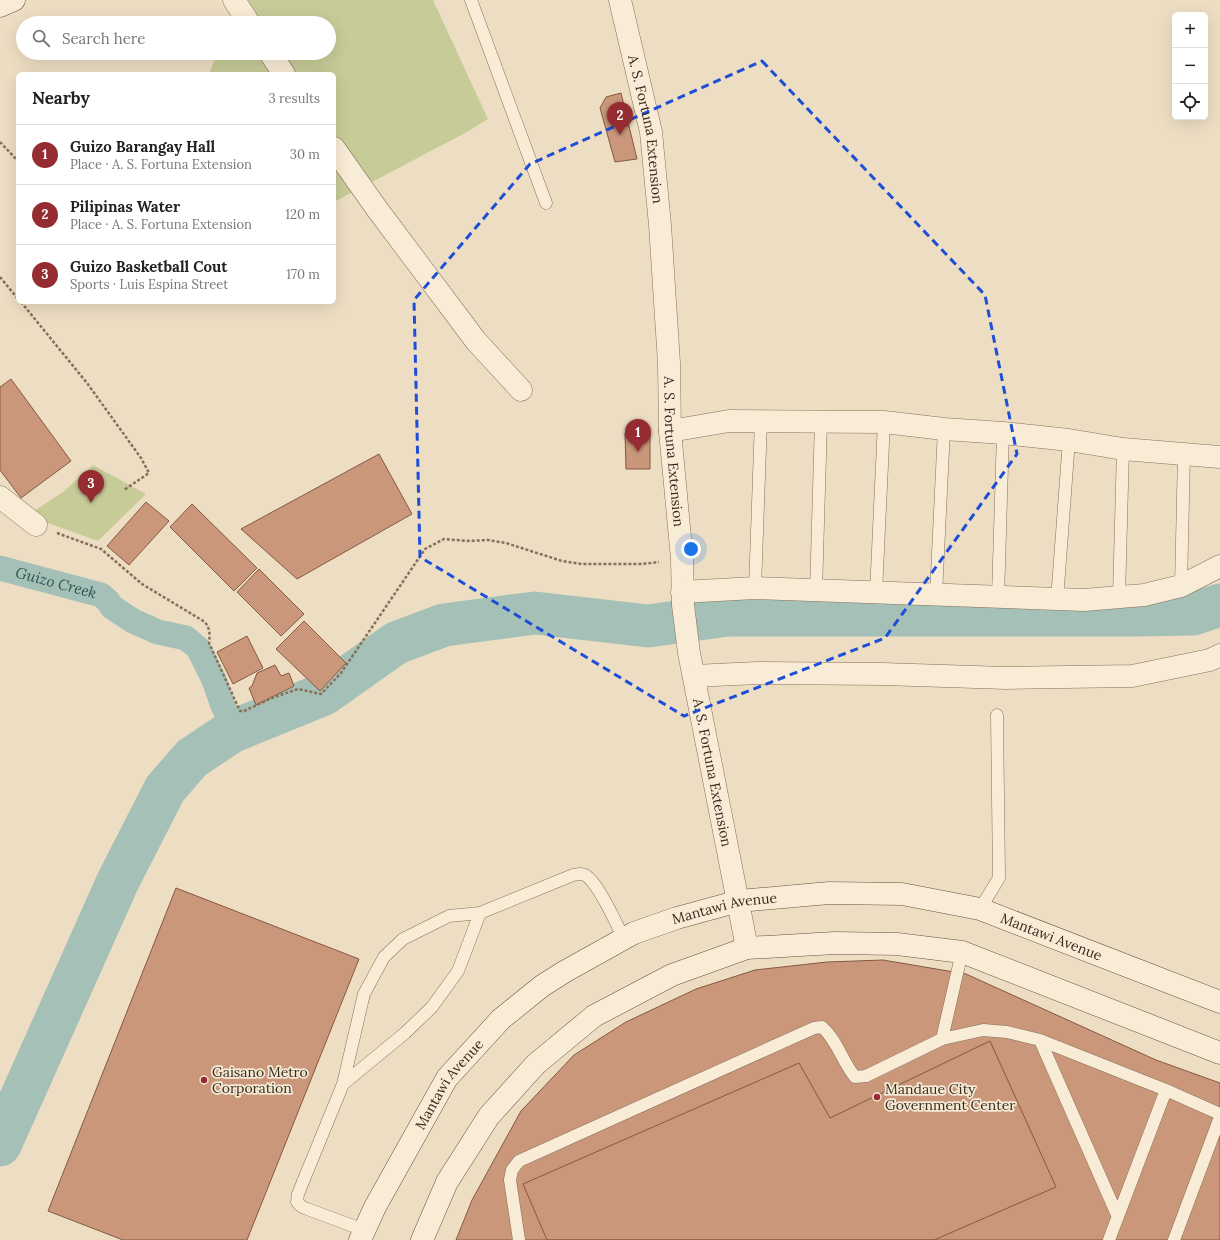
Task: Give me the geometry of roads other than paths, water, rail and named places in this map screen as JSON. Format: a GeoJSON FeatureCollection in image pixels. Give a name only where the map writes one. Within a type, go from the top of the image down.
{"type":"FeatureCollection","features":[{"type":"Feature","properties":{"kind":"street"},"geometry":{"type":"LineString","coordinates":[[0,6],[14,0]]}},
{"type":"Feature","properties":{"kind":"street"},"geometry":{"type":"LineString","coordinates":[[234,0],[244,16]]}},
{"type":"Feature","properties":{"kind":"street","name":"A. S. Fortuna Extension"},"geometry":{"type":"LineString","coordinates":[[620,0],[651,132],[660,225],[669,363],[670,431],[682,559],[682,598],[689,653],[739,901],[747,948]]}},
{"type":"Feature","properties":{"kind":"street"},"geometry":{"type":"LineString","coordinates":[[275,60],[283,72]]}},
{"type":"Feature","properties":{"kind":"street"},"geometry":{"type":"LineString","coordinates":[[336,151],[377,209],[476,341],[521,390]]}},
{"type":"Feature","properties":{"kind":"street"},"geometry":{"type":"LineString","coordinates":[[670,431],[729,421],[761,420],[884,422],[1069,440],[1123,449],[1220,457]]}},
{"type":"Feature","properties":{"kind":"street"},"geometry":{"type":"LineString","coordinates":[[0,497],[36,525]]}},
{"type":"Feature","properties":{"kind":"street"},"geometry":{"type":"LineString","coordinates":[[682,598],[755,588],[1084,600],[1144,595],[1181,586],[1220,566]]}},
{"type":"Feature","properties":{"kind":"street"},"geometry":{"type":"LineString","coordinates":[[694,676],[757,673],[883,674],[1006,678],[1132,676],[1210,660],[1220,655]]}},
{"type":"Feature","properties":{"kind":"street","name":"Mantawi Avenue"},"geometry":{"type":"LineString","coordinates":[[362,1235],[375,1207],[447,1078],[501,1019],[542,986],[634,933],[677,918],[739,901],[830,892],[902,894],[980,909],[1220,1002]]}},
{"type":"Feature","properties":{"kind":"street"},"geometry":{"type":"LineString","coordinates":[[422,1240],[447,1182],[490,1116],[536,1064],[594,1016],[672,975],[747,948],[842,943],[897,944],[962,952],[1220,1053]]}},
{"type":"Feature","properties":{"kind":"lane"},"geometry":{"type":"LineString","coordinates":[[471,0],[546,203]]}},
{"type":"Feature","properties":{"kind":"lane"},"geometry":{"type":"LineString","coordinates":[[755,588],[761,420]]}},
{"type":"Feature","properties":{"kind":"lane"},"geometry":{"type":"LineString","coordinates":[[816,591],[821,421]]}},
{"type":"Feature","properties":{"kind":"lane"},"geometry":{"type":"LineString","coordinates":[[876,593],[884,422]]}},
{"type":"Feature","properties":{"kind":"lane"},"geometry":{"type":"LineString","coordinates":[[936,595],[944,429]]}},
{"type":"Feature","properties":{"kind":"lane"},"geometry":{"type":"LineString","coordinates":[[998,597],[1003,433]]}},
{"type":"Feature","properties":{"kind":"lane"},"geometry":{"type":"LineString","coordinates":[[1057,600],[1069,440]]}},
{"type":"Feature","properties":{"kind":"lane"},"geometry":{"type":"LineString","coordinates":[[1119,597],[1123,449]]}},
{"type":"Feature","properties":{"kind":"lane"},"geometry":{"type":"LineString","coordinates":[[1181,586],[1184,454]]}},
{"type":"Feature","properties":{"kind":"lane"},"geometry":{"type":"LineString","coordinates":[[980,909],[999,878],[997,715]]}},
{"type":"Feature","properties":{"kind":"lane"},"geometry":{"type":"LineString","coordinates":[[362,1235],[302,1207],[297,1202],[298,1194],[343,1084],[364,994],[384,957],[402,939],[449,916],[480,913],[580,873],[587,876],[592,881],[609,909],[624,939]]}},
{"type":"Feature","properties":{"kind":"lane"},"geometry":{"type":"LineString","coordinates":[[343,1084],[405,1033],[432,1007],[458,971],[480,913]]}},
{"type":"Feature","properties":{"kind":"lane"},"geometry":{"type":"LineString","coordinates":[[942,1039],[962,952]]}},
{"type":"Feature","properties":{"kind":"lane"},"geometry":{"type":"LineString","coordinates":[[519,1240],[510,1180],[512,1170],[519,1161],[814,1028],[822,1027],[829,1033],[855,1077],[866,1076],[942,1039],[983,1030],[1007,1032],[1040,1040],[1166,1090],[1220,1116],[1174,1240]]}},
{"type":"Feature","properties":{"kind":"lane"},"geometry":{"type":"LineString","coordinates":[[1040,1040],[1118,1217]]}},
{"type":"Feature","properties":{"kind":"lane"},"geometry":{"type":"LineString","coordinates":[[1109,1240],[1166,1090]]}},
{"type":"Feature","properties":{"kind":"waterway","name":"Guizo Creek"},"geometry":{"type":"LineString","coordinates":[[0,568],[101,595],[112,607],[133,621],[158,632],[186,638],[198,648],[214,680],[223,706],[233,725],[237,729]]}},
{"type":"Feature","properties":{"kind":"waterway"},"geometry":{"type":"LineString","coordinates":[[0,1145],[118,881],[165,789],[192,758],[231,732],[324,694],[396,643],[444,625],[535,613],[648,626],[728,615],[1193,614],[1220,605]]}},
{"type":"Feature","properties":{"kind":"place","name":"Pilipinas Water"},"geometry":{"type":"Point","coordinates":[620,135]}},
{"type":"Feature","properties":{"kind":"place","name":"Guizo Barangay Hall"},"geometry":{"type":"Point","coordinates":[638,452]}},
{"type":"Feature","properties":{"kind":"place","name":"Guizo Basketball Cout"},"geometry":{"type":"Point","coordinates":[91,503]}},
{"type":"Feature","properties":{"kind":"place","name":"Gaisano Metro Corporation"},"geometry":{"type":"Point","coordinates":[204,1080]}},
{"type":"Feature","properties":{"kind":"place","name":"Mandaue City Government Center"},"geometry":{"type":"Point","coordinates":[877,1097]}}]}
